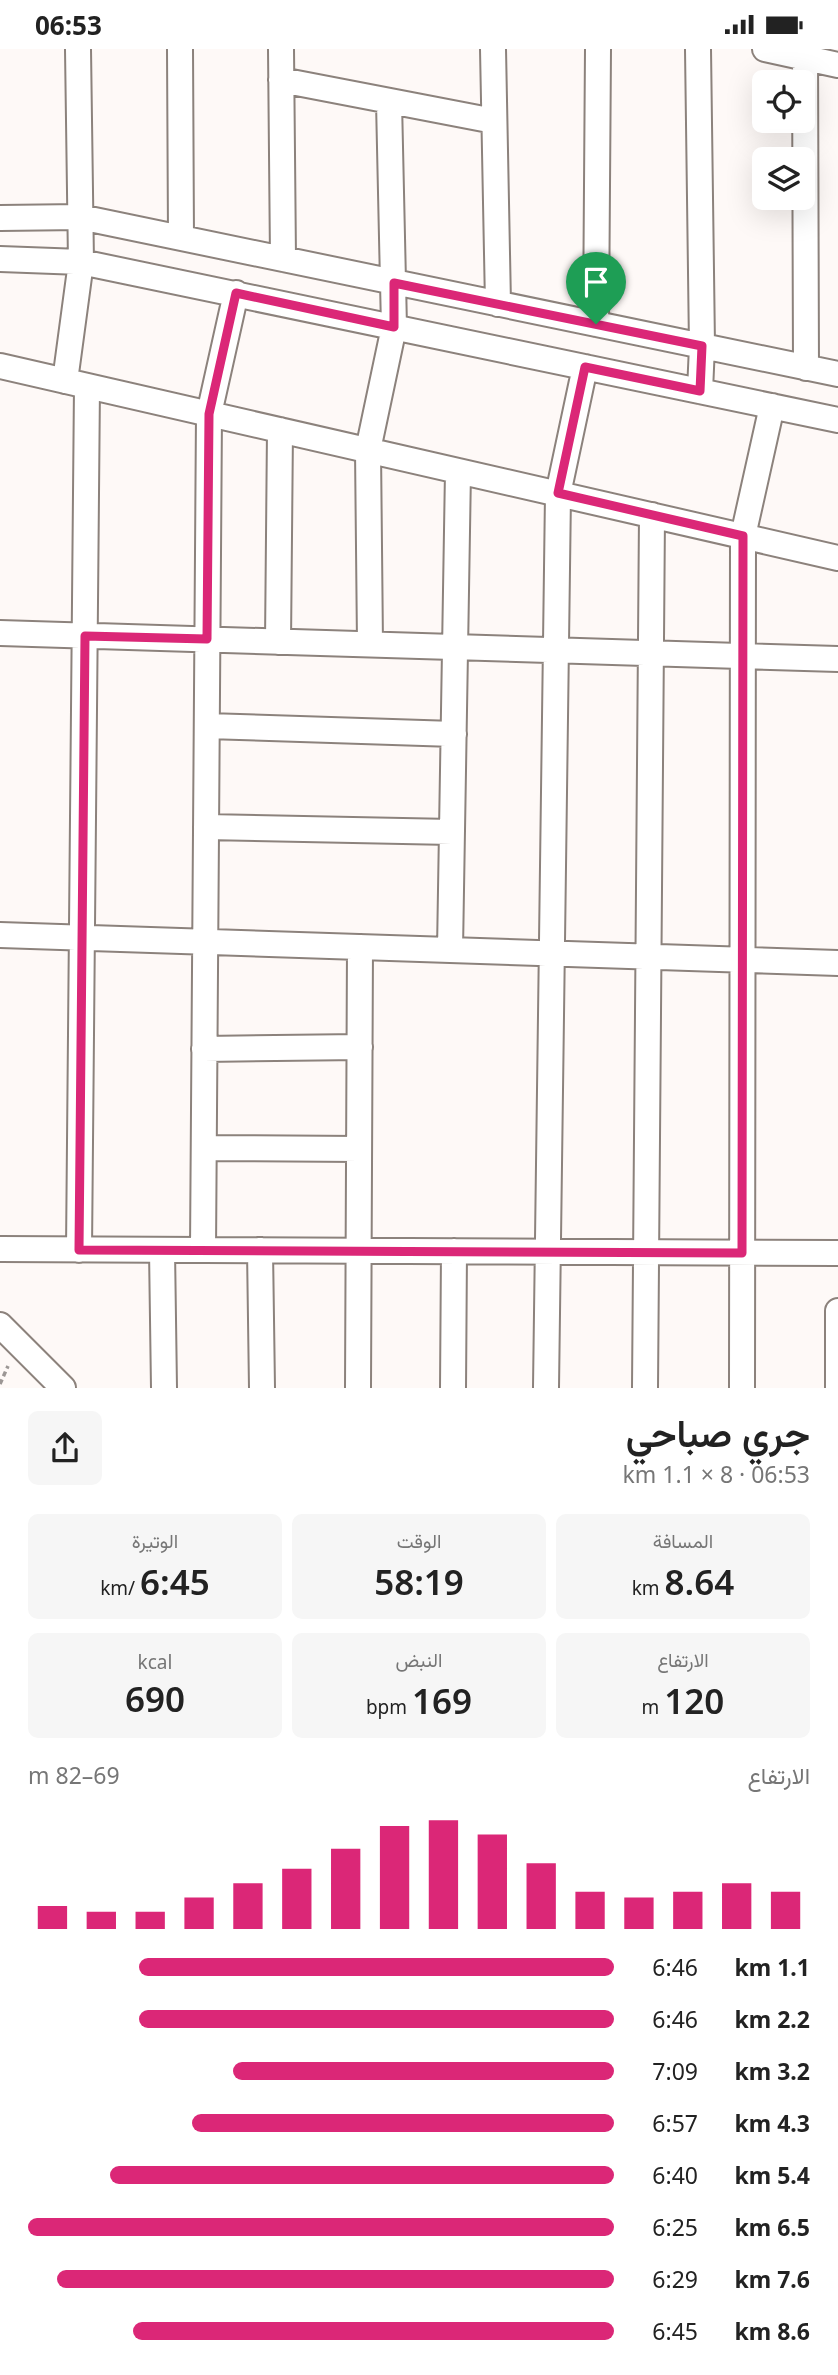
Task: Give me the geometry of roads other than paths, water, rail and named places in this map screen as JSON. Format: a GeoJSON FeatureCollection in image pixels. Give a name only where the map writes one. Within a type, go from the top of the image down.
{"type":"FeatureCollection","features":[{"type":"Feature","properties":{"kind":"street"},"geometry":{"type":"LineString","coordinates":[[78,49],[81,262],[76,384],[85,636],[79,1250]]}},
{"type":"Feature","properties":{"kind":"street"},"geometry":{"type":"LineString","coordinates":[[180,49],[181,237]]}},
{"type":"Feature","properties":{"kind":"street"},"geometry":{"type":"LineString","coordinates":[[281,49],[283,258]]}},
{"type":"Feature","properties":{"kind":"street"},"geometry":{"type":"LineString","coordinates":[[493,49],[498,304]]}},
{"type":"Feature","properties":{"kind":"street"},"geometry":{"type":"LineString","coordinates":[[596,324],[598,49]]}},
{"type":"Feature","properties":{"kind":"street"},"geometry":{"type":"LineString","coordinates":[[698,49],[702,346],[700,391]]}},
{"type":"Feature","properties":{"kind":"street"},"geometry":{"type":"LineString","coordinates":[[765,49],[805,53],[838,65]]}},
{"type":"Feature","properties":{"kind":"street"},"geometry":{"type":"LineString","coordinates":[[805,53],[806,368]]}},
{"type":"Feature","properties":{"kind":"street"},"geometry":{"type":"LineString","coordinates":[[281,80],[494,121]]}},
{"type":"Feature","properties":{"kind":"street"},"geometry":{"type":"LineString","coordinates":[[370,644],[368,450],[394,327],[389,102]]}},
{"type":"Feature","properties":{"kind":"street"},"geometry":{"type":"LineString","coordinates":[[1,214],[80,217],[838,374]]}},
{"type":"Feature","properties":{"kind":"street"},"geometry":{"type":"LineString","coordinates":[[0,259],[81,262],[838,420]]}},
{"type":"Feature","properties":{"kind":"street"},"geometry":{"type":"LineString","coordinates":[[203,1250],[209,414],[236,293]]}},
{"type":"Feature","properties":{"kind":"street"},"geometry":{"type":"LineString","coordinates":[[0,366],[838,558]]}},
{"type":"Feature","properties":{"kind":"street"},"geometry":{"type":"LineString","coordinates":[[546,1388],[558,493],[585,367]]}},
{"type":"Feature","properties":{"kind":"street"},"geometry":{"type":"LineString","coordinates":[[742,1388],[743,536],[772,406]]}},
{"type":"Feature","properties":{"kind":"street"},"geometry":{"type":"LineString","coordinates":[[278,642],[280,430]]}},
{"type":"Feature","properties":{"kind":"street"},"geometry":{"type":"LineString","coordinates":[[450,950],[458,471]]}},
{"type":"Feature","properties":{"kind":"street"},"geometry":{"type":"LineString","coordinates":[[645,1388],[652,515]]}},
{"type":"Feature","properties":{"kind":"street"},"geometry":{"type":"LineString","coordinates":[[0,633],[838,659]]}},
{"type":"Feature","properties":{"kind":"street"},"geometry":{"type":"LineString","coordinates":[[207,726],[454,734]]}},
{"type":"Feature","properties":{"kind":"street"},"geometry":{"type":"LineString","coordinates":[[206,827],[452,832]]}},
{"type":"Feature","properties":{"kind":"street"},"geometry":{"type":"LineString","coordinates":[[0,935],[838,963]]}},
{"type":"Feature","properties":{"kind":"street"},"geometry":{"type":"LineString","coordinates":[[358,1388],[360,947]]}},
{"type":"Feature","properties":{"kind":"street"},"geometry":{"type":"LineString","coordinates":[[204,1049],[360,1047]]}},
{"type":"Feature","properties":{"kind":"street"},"geometry":{"type":"LineString","coordinates":[[204,1148],[359,1149]]}},
{"type":"Feature","properties":{"kind":"street"},"geometry":{"type":"LineString","coordinates":[[0,1249],[838,1253]]}},
{"type":"Feature","properties":{"kind":"street"},"geometry":{"type":"LineString","coordinates":[[162,1250],[164,1388]]}},
{"type":"Feature","properties":{"kind":"street"},"geometry":{"type":"LineString","coordinates":[[260,1250],[262,1388]]}},
{"type":"Feature","properties":{"kind":"street"},"geometry":{"type":"LineString","coordinates":[[453,1388],[454,1251]]}},
{"type":"Feature","properties":{"kind":"street"},"geometry":{"type":"LineString","coordinates":[[838,1311],[838,1388]]}},
{"type":"Feature","properties":{"kind":"street"},"geometry":{"type":"LineString","coordinates":[[0,1325],[63,1388]]}}]}
